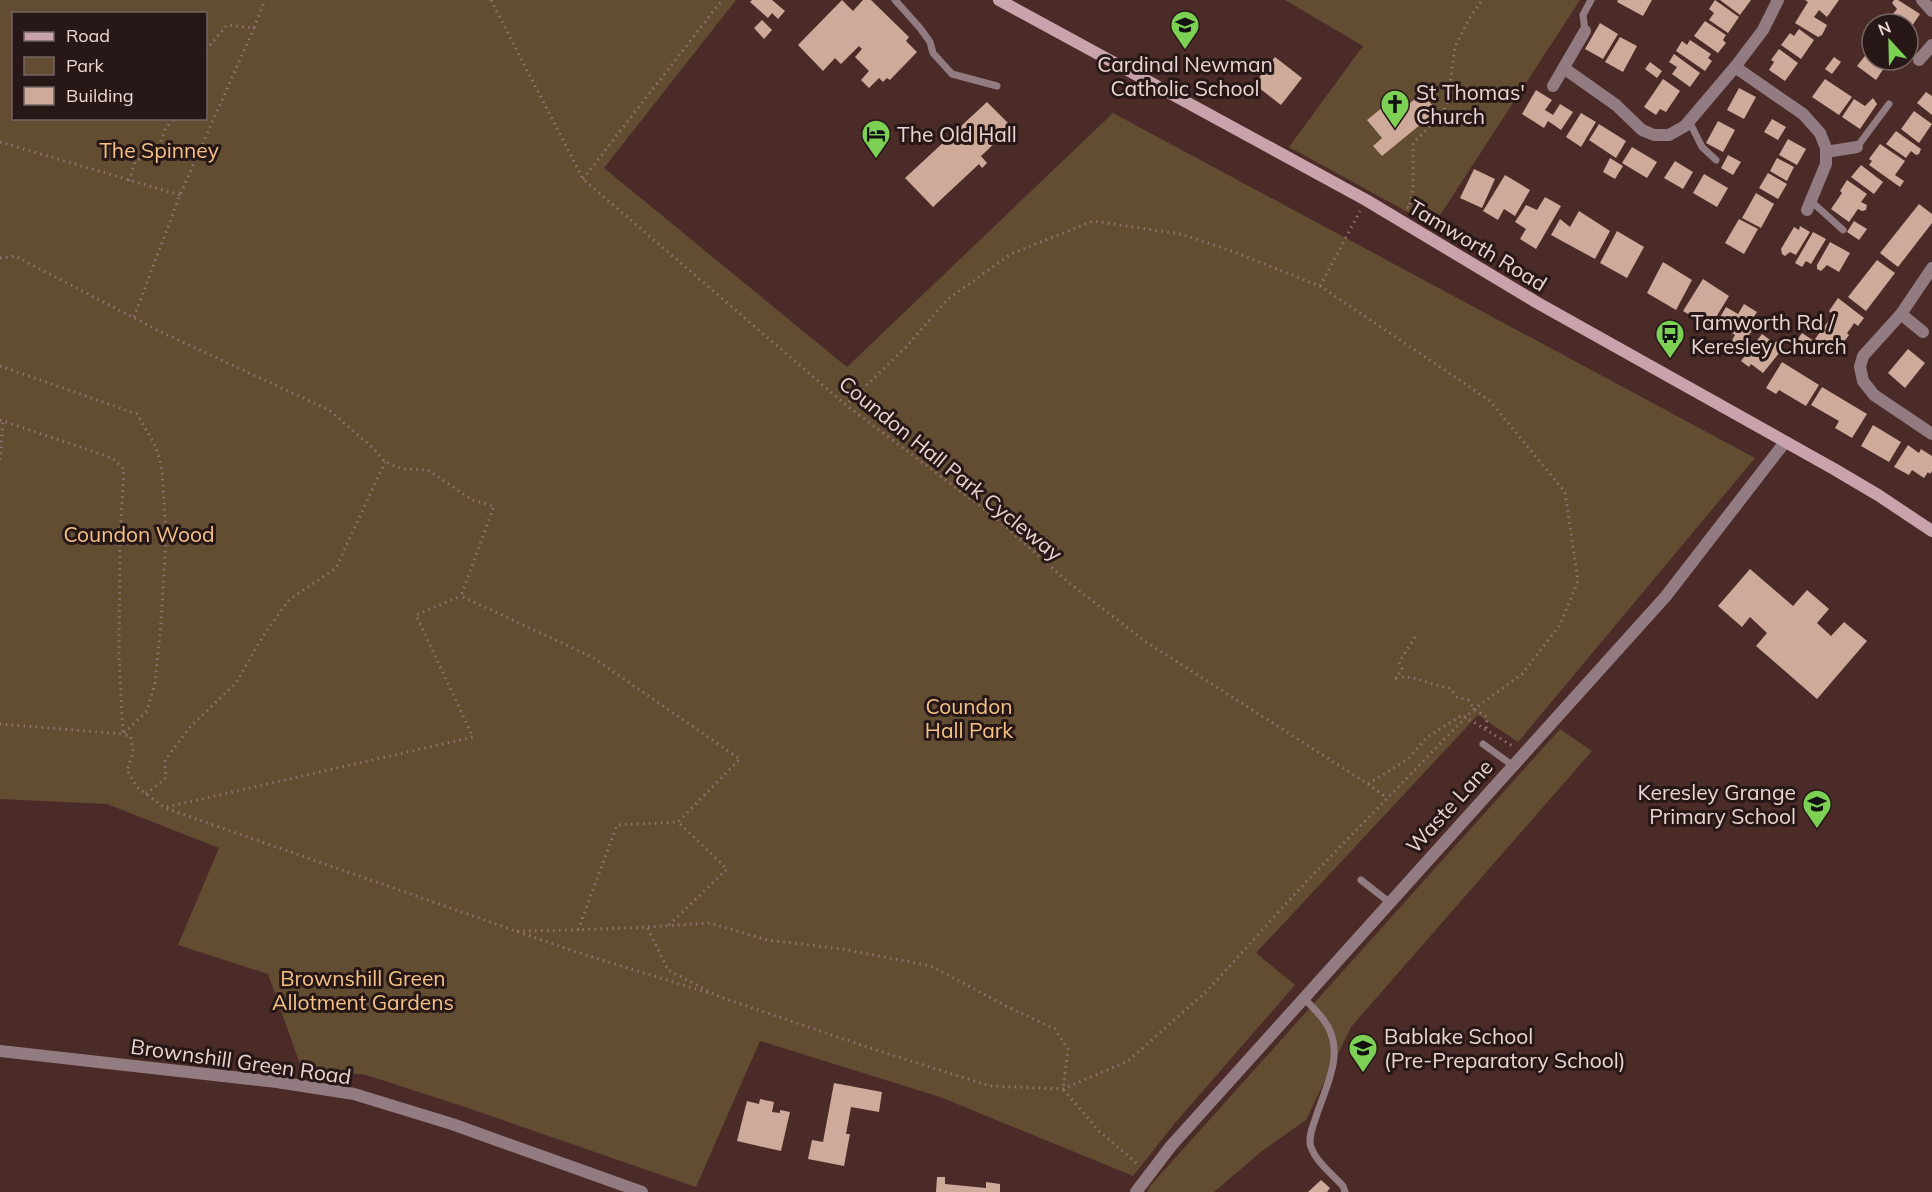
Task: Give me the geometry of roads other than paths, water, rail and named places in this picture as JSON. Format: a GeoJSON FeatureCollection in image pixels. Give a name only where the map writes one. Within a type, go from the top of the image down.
{"type":"FeatureCollection","features":[{"type":"Feature","properties":{"kind":"main road","name":"Tamworth Road"},"geometry":{"type":"LineString","coordinates":[[999,0],[1366,201],[1536,302],[1878,495],[1931,528]]}},
{"type":"Feature","properties":{"kind":"street"},"geometry":{"type":"LineString","coordinates":[[1565,69],[1616,105],[1647,134],[1670,135],[1689,121],[1735,67],[1763,30],[1778,0]]}},
{"type":"Feature","properties":{"kind":"street"},"geometry":{"type":"LineString","coordinates":[[1922,0],[1932,10]]}},
{"type":"Feature","properties":{"kind":"street"},"geometry":{"type":"LineString","coordinates":[[1553,86],[1565,69],[1585,31]]}},
{"type":"Feature","properties":{"kind":"street"},"geometry":{"type":"LineString","coordinates":[[1920,59],[1932,45]]}},
{"type":"Feature","properties":{"kind":"street"},"geometry":{"type":"LineString","coordinates":[[1735,67],[1810,120],[1820,133],[1826,152],[1824,173],[1809,206]]}},
{"type":"Feature","properties":{"kind":"street"},"geometry":{"type":"LineString","coordinates":[[1826,152],[1857,147]]}},
{"type":"Feature","properties":{"kind":"street"},"geometry":{"type":"LineString","coordinates":[[1932,268],[1901,314],[1863,356],[1860,367],[1867,388],[1874,395],[1932,434]]}},
{"type":"Feature","properties":{"kind":"street"},"geometry":{"type":"LineString","coordinates":[[1901,314],[1923,332]]}},
{"type":"Feature","properties":{"kind":"street","name":"Waste Lane"},"geometry":{"type":"LineString","coordinates":[[1136,1192],[1171,1146],[1666,596],[1785,442]]}},
{"type":"Feature","properties":{"kind":"street","name":"Brownshill Green Road"},"geometry":{"type":"LineString","coordinates":[[0,1051],[277,1082],[354,1094],[452,1124],[642,1192]]}},
{"type":"Feature","properties":{"kind":"lane"},"geometry":{"type":"LineString","coordinates":[[895,0],[920,28],[930,42],[933,53],[952,74],[997,86]]}},
{"type":"Feature","properties":{"kind":"lane"},"geometry":{"type":"LineString","coordinates":[[1585,31],[1583,15],[1591,0]]}},
{"type":"Feature","properties":{"kind":"lane"},"geometry":{"type":"LineString","coordinates":[[1857,147],[1889,104]]}},
{"type":"Feature","properties":{"kind":"lane"},"geometry":{"type":"LineString","coordinates":[[1689,121],[1702,147],[1716,159]]}},
{"type":"Feature","properties":{"kind":"lane"},"geometry":{"type":"LineString","coordinates":[[1809,206],[1843,230]]}},
{"type":"Feature","properties":{"kind":"lane"},"geometry":{"type":"LineString","coordinates":[[1483,744],[1512,765]]}},
{"type":"Feature","properties":{"kind":"lane"},"geometry":{"type":"LineString","coordinates":[[1361,880],[1389,902]]}},
{"type":"Feature","properties":{"kind":"lane"},"geometry":{"type":"LineString","coordinates":[[1304,998],[1330,1029],[1335,1059],[1311,1131],[1310,1145],[1315,1155],[1343,1186],[1345,1192]]}},
{"type":"Feature","properties":{"kind":"place","name":"Cardinal Newman Catholic School"},"geometry":{"type":"Point","coordinates":[1185,50]}},
{"type":"Feature","properties":{"kind":"place","name":"St Thomas' Church"},"geometry":{"type":"Point","coordinates":[1395,130]}},
{"type":"Feature","properties":{"kind":"place","name":"The Old Hall"},"geometry":{"type":"Point","coordinates":[876,160]}},
{"type":"Feature","properties":{"kind":"place","name":"Tamworth Rd / Keresley Church"},"geometry":{"type":"Point","coordinates":[1670,360]}},
{"type":"Feature","properties":{"kind":"place","name":"Keresley Grange Primary School"},"geometry":{"type":"Point","coordinates":[1817,830]}},
{"type":"Feature","properties":{"kind":"place","name":"Bablake School (Pre-Preparatory School)"},"geometry":{"type":"Point","coordinates":[1363,1074]}},
{"type":"Feature","properties":{"kind":"park label","name":"The Spinney"},"geometry":{"type":"Point","coordinates":[159,150]}},
{"type":"Feature","properties":{"kind":"park label","name":"Coundon Wood"},"geometry":{"type":"Point","coordinates":[139,534]}},
{"type":"Feature","properties":{"kind":"park label","name":"Coundon Hall Park"},"geometry":{"type":"Point","coordinates":[969,718]}},
{"type":"Feature","properties":{"kind":"park label","name":"Brownshill Green Allotment Gardens"},"geometry":{"type":"Point","coordinates":[363,990]}}]}
